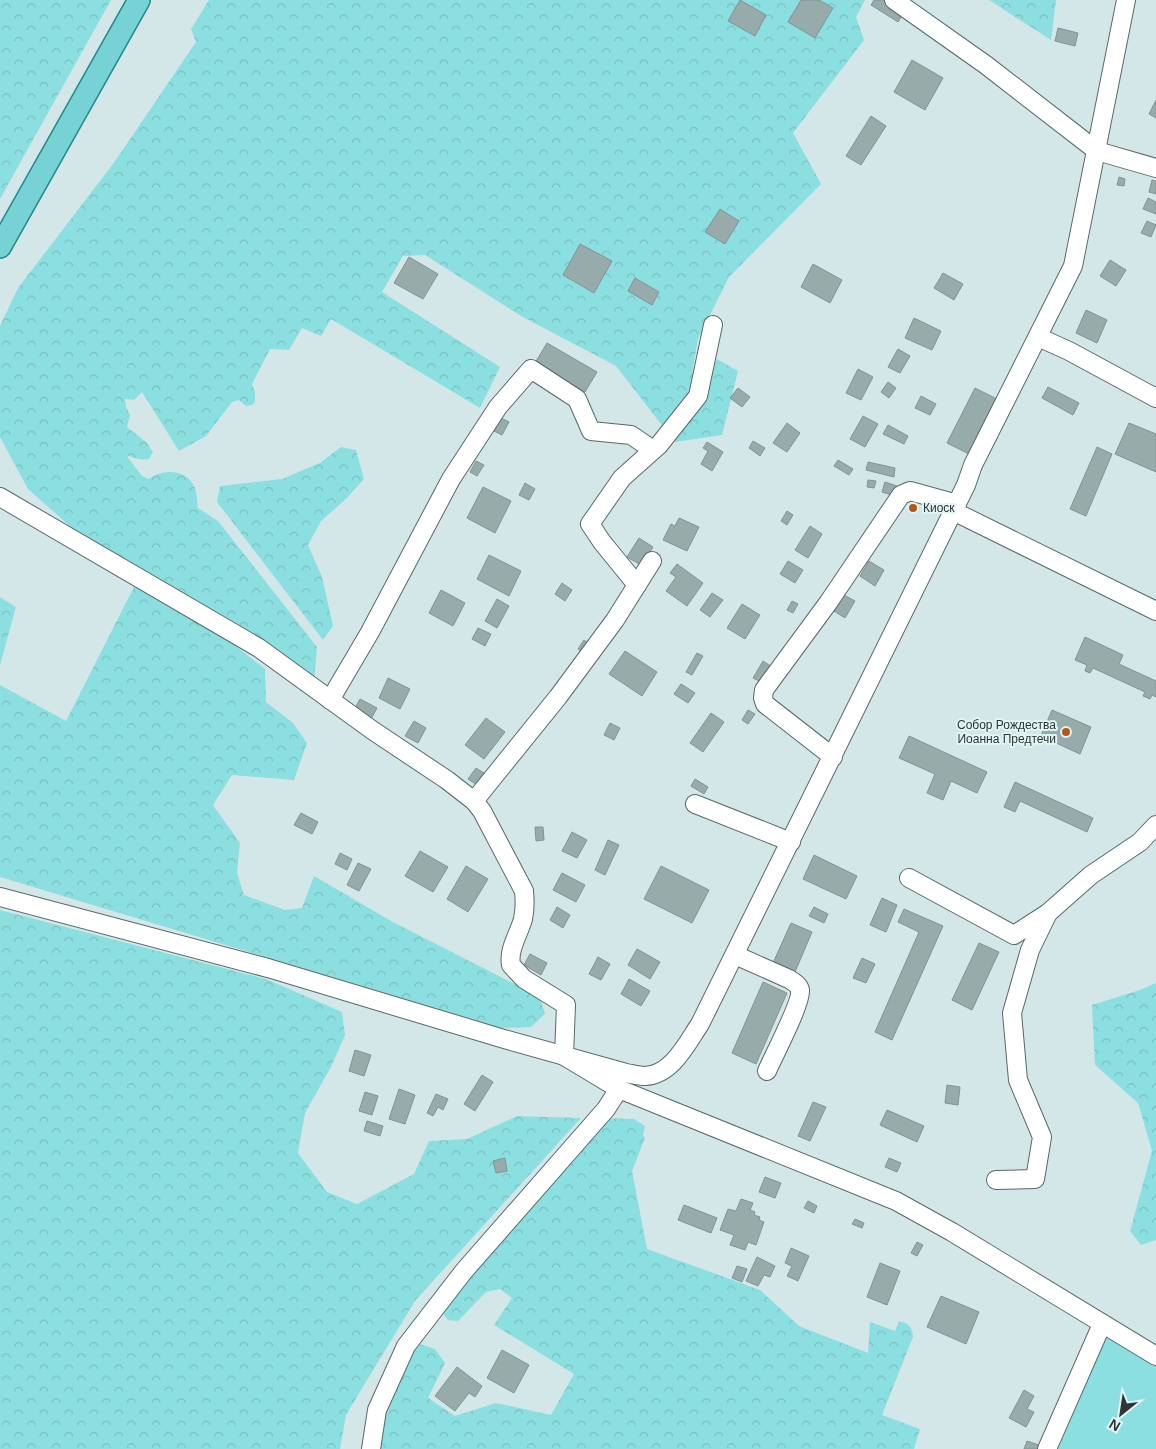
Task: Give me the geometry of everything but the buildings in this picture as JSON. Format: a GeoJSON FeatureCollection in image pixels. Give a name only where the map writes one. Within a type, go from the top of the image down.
{"type":"FeatureCollection","features":[{"type":"Feature","properties":{"kind":"main road"},"geometry":{"type":"LineString","coordinates":[[0,247],[139,0]]}},
{"type":"Feature","properties":{"kind":"street"},"geometry":{"type":"LineString","coordinates":[[894,0],[986,65],[1097,151],[1156,168]]}},
{"type":"Feature","properties":{"kind":"street"},"geometry":{"type":"LineString","coordinates":[[0,897],[268,968],[626,1073],[646,1076],[662,1071],[677,1058],[700,1024],[1073,266],[1126,0]]}},
{"type":"Feature","properties":{"kind":"street"},"geometry":{"type":"LineString","coordinates":[[637,585],[590,524],[622,478],[654,450],[698,396],[712,325]]}},
{"type":"Feature","properties":{"kind":"street"},"geometry":{"type":"LineString","coordinates":[[1038,337],[1069,351],[1156,398]]}},
{"type":"Feature","properties":{"kind":"street"},"geometry":{"type":"LineString","coordinates":[[330,700],[370,632],[451,479],[498,408],[531,369],[577,399],[591,431],[631,435],[654,450]]}},
{"type":"Feature","properties":{"kind":"street"},"geometry":{"type":"LineString","coordinates":[[833,756],[765,704],[763,698],[764,690],[828,603],[901,495],[910,491],[955,507],[1156,611]]}},
{"type":"Feature","properties":{"kind":"street"},"geometry":{"type":"LineString","coordinates":[[0,497],[259,648],[474,801],[482,811],[524,891],[524,913],[511,952],[511,965],[524,978],[566,1005],[564,1056]]}},
{"type":"Feature","properties":{"kind":"street"},"geometry":{"type":"LineString","coordinates":[[474,801],[558,697],[616,620],[652,561]]}},
{"type":"Feature","properties":{"kind":"street"},"geometry":{"type":"LineString","coordinates":[[695,804],[791,842]]}},
{"type":"Feature","properties":{"kind":"street"},"geometry":{"type":"LineString","coordinates":[[909,878],[1014,935],[1048,913],[1091,875],[1140,842],[1156,825]]}},
{"type":"Feature","properties":{"kind":"street"},"geometry":{"type":"LineString","coordinates":[[996,1180],[1034,1179],[1036,1170],[1042,1137],[1018,1080],[1012,1013],[1030,950],[1048,913]]}},
{"type":"Feature","properties":{"kind":"street"},"geometry":{"type":"LineString","coordinates":[[734,955],[789,979],[798,985],[800,991],[797,1003],[767,1071]]}},
{"type":"Feature","properties":{"kind":"street"},"geometry":{"type":"LineString","coordinates":[[564,1056],[619,1089],[896,1201],[952,1232],[1156,1356]]}},
{"type":"Feature","properties":{"kind":"street"},"geometry":{"type":"LineString","coordinates":[[371,1449],[377,1410],[406,1346],[464,1271],[606,1109],[619,1089]]}},
{"type":"Feature","properties":{"kind":"street"},"geometry":{"type":"LineString","coordinates":[[1047,1449],[1102,1324]]}},
{"type":"Feature","properties":{"kind":"green space"},"geometry":{"type":"Polygon","coordinates":[[[0,0],[111,0],[0,199],[0,0]]]}},
{"type":"Feature","properties":{"kind":"green space"},"geometry":{"type":"Polygon","coordinates":[[[209,0],[865,0],[856,17],[864,40],[793,133],[821,184],[729,277],[698,339],[692,373],[706,384],[717,359],[738,371],[722,435],[675,442],[616,366],[521,316],[425,255],[403,256],[382,292],[500,367],[480,408],[331,319],[321,336],[302,328],[289,350],[270,349],[252,384],[255,392],[255,402],[252,405],[246,406],[239,400],[232,402],[206,436],[179,451],[142,392],[134,400],[125,399],[130,415],[127,427],[146,442],[153,452],[149,459],[136,459],[126,455],[142,476],[149,479],[155,475],[168,472],[175,472],[187,477],[196,490],[198,508],[218,521],[317,647],[314,683],[71,527],[28,489],[0,437],[0,326],[18,288],[113,164],[196,42],[191,29],[209,0]]]}},
{"type":"Feature","properties":{"kind":"green space"},"geometry":{"type":"Polygon","coordinates":[[[989,0],[1056,0],[1051,40],[989,0]]]}},
{"type":"Feature","properties":{"kind":"green space"},"geometry":{"type":"Polygon","coordinates":[[[341,447],[356,450],[364,479],[346,499],[321,521],[308,545],[322,577],[333,626],[323,640],[217,502],[220,486],[282,479],[320,463],[341,447]]]}},
{"type":"Feature","properties":{"kind":"green space"},"geometry":{"type":"Polygon","coordinates":[[[136,583],[218,632],[265,669],[266,702],[293,723],[307,743],[294,780],[232,775],[213,805],[240,843],[237,873],[244,895],[285,910],[302,908],[314,876],[391,921],[540,997],[545,1014],[531,1027],[501,1028],[0,877],[0,685],[66,721],[136,583]]]}},
{"type":"Feature","properties":{"kind":"green space"},"geometry":{"type":"Polygon","coordinates":[[[0,597],[16,607],[0,665],[0,597]]]}},
{"type":"Feature","properties":{"kind":"green space"},"geometry":{"type":"Polygon","coordinates":[[[0,910],[266,979],[342,1012],[345,1035],[331,1067],[305,1113],[298,1153],[327,1192],[357,1204],[414,1174],[429,1141],[467,1139],[517,1116],[581,1118],[415,1301],[346,1415],[340,1449],[0,1449],[0,910]]]}},
{"type":"Feature","properties":{"kind":"green space"},"geometry":{"type":"Polygon","coordinates":[[[1156,983],[1156,1240],[1141,1245],[1130,1231],[1152,1151],[1138,1103],[1095,1065],[1092,1005],[1156,983]]]}},
{"type":"Feature","properties":{"kind":"green space"},"geometry":{"type":"Polygon","coordinates":[[[604,1118],[634,1119],[645,1126],[643,1135],[645,1138],[632,1171],[647,1249],[760,1290],[799,1326],[868,1353],[870,1322],[895,1331],[899,1321],[910,1326],[913,1337],[882,1415],[920,1429],[914,1449],[369,1449],[417,1343],[435,1349],[445,1363],[428,1398],[455,1416],[496,1403],[551,1415],[574,1374],[494,1325],[512,1298],[500,1289],[486,1292],[458,1321],[448,1320],[443,1310],[604,1118]]]}},
{"type":"Feature","properties":{"kind":"green space"},"geometry":{"type":"Polygon","coordinates":[[[1107,1336],[1156,1360],[1156,1449],[1058,1449],[1107,1336]]]}},
{"type":"Feature","properties":{"kind":"place","name":"Киоск"},"geometry":{"type":"Point","coordinates":[913,508]}},
{"type":"Feature","properties":{"kind":"place","name":"Собор Рождества Иоанна Предтечи"},"geometry":{"type":"Point","coordinates":[1066,732]}}]}
